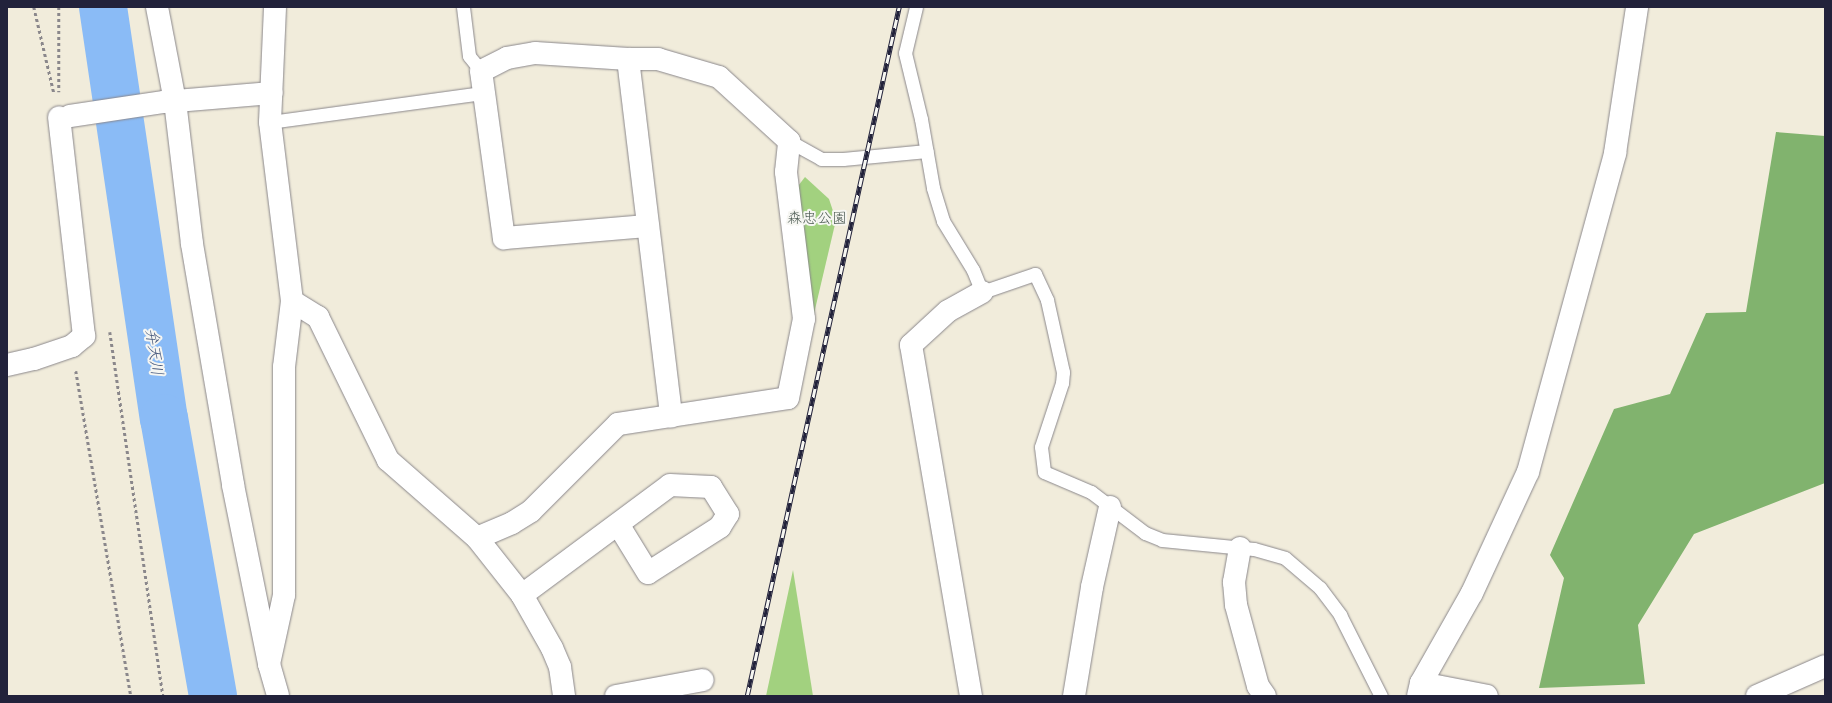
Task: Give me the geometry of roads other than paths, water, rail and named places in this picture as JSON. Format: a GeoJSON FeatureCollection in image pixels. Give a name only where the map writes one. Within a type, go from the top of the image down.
{"type":"FeatureCollection","features":[{"type":"Feature","properties":{"kind":"street"},"geometry":{"type":"LineString","coordinates":[[157,7],[192,244],[233,485],[269,664],[278,696]]}},
{"type":"Feature","properties":{"kind":"street"},"geometry":{"type":"LineString","coordinates":[[269,664],[284,595],[284,367],[292,302],[270,122],[275,7]]}},
{"type":"Feature","properties":{"kind":"street"},"geometry":{"type":"LineString","coordinates":[[1487,696],[1419,689],[1472,593],[1528,472],[1615,153],[1637,7]]}},
{"type":"Feature","properties":{"kind":"street"},"geometry":{"type":"LineString","coordinates":[[477,538],[512,523],[531,511],[618,424],[788,398],[804,319],[786,172],[789,141],[719,77],[658,59],[628,59],[535,53],[507,58],[481,71],[504,238],[648,226]]}},
{"type":"Feature","properties":{"kind":"street"},"geometry":{"type":"LineString","coordinates":[[628,59],[670,416]]}},
{"type":"Feature","properties":{"kind":"street"},"geometry":{"type":"LineString","coordinates":[[7,365],[34,360],[72,346],[84,336],[64,116],[170,102],[272,94]]}},
{"type":"Feature","properties":{"kind":"street"},"geometry":{"type":"LineString","coordinates":[[971,696],[910,345],[948,311],[982,292]]}},
{"type":"Feature","properties":{"kind":"street"},"geometry":{"type":"LineString","coordinates":[[292,302],[318,316],[388,460],[477,538],[522,596],[552,648],[560,667],[564,696]]}},
{"type":"Feature","properties":{"kind":"street"},"geometry":{"type":"LineString","coordinates":[[522,596],[618,524],[670,485],[712,487],[728,514],[720,527],[648,573],[618,524]]}},
{"type":"Feature","properties":{"kind":"street"},"geometry":{"type":"LineString","coordinates":[[1074,696],[1092,587],[1110,507]]}},
{"type":"Feature","properties":{"kind":"street"},"geometry":{"type":"LineString","coordinates":[[1240,548],[1234,582],[1236,605],[1258,686],[1265,696]]}},
{"type":"Feature","properties":{"kind":"street"},"geometry":{"type":"LineString","coordinates":[[1757,696],[1825,666]]}},
{"type":"Feature","properties":{"kind":"street"},"geometry":{"type":"LineString","coordinates":[[616,696],[703,680]]}},
{"type":"Feature","properties":{"kind":"lane"},"geometry":{"type":"LineString","coordinates":[[463,7],[469,56],[481,71]]}},
{"type":"Feature","properties":{"kind":"lane"},"geometry":{"type":"LineString","coordinates":[[916,7],[906,53],[927,151],[933,188],[943,221],[973,270],[982,292],[1035,274],[1047,300],[1063,372],[1062,383],[1041,447],[1044,472],[1091,492],[1145,533],[1162,540],[1254,549],[1285,558],[1320,588],[1340,615],[1358,646],[1381,696]]}},
{"type":"Feature","properties":{"kind":"lane"},"geometry":{"type":"LineString","coordinates":[[270,122],[483,93]]}},
{"type":"Feature","properties":{"kind":"lane"},"geometry":{"type":"LineString","coordinates":[[789,141],[821,159],[843,159],[927,151]]}},
{"type":"Feature","properties":{"kind":"waterway","name":"弁天川"},"geometry":{"type":"LineString","coordinates":[[103,7],[164,418],[213,696]]}},
{"type":"Feature","properties":{"kind":"railway"},"geometry":{"type":"LineString","coordinates":[[747,696],[899,7]]}},
{"type":"Feature","properties":{"kind":"park label","name":"森忠公園"},"geometry":{"type":"Point","coordinates":[817,219]}}]}
